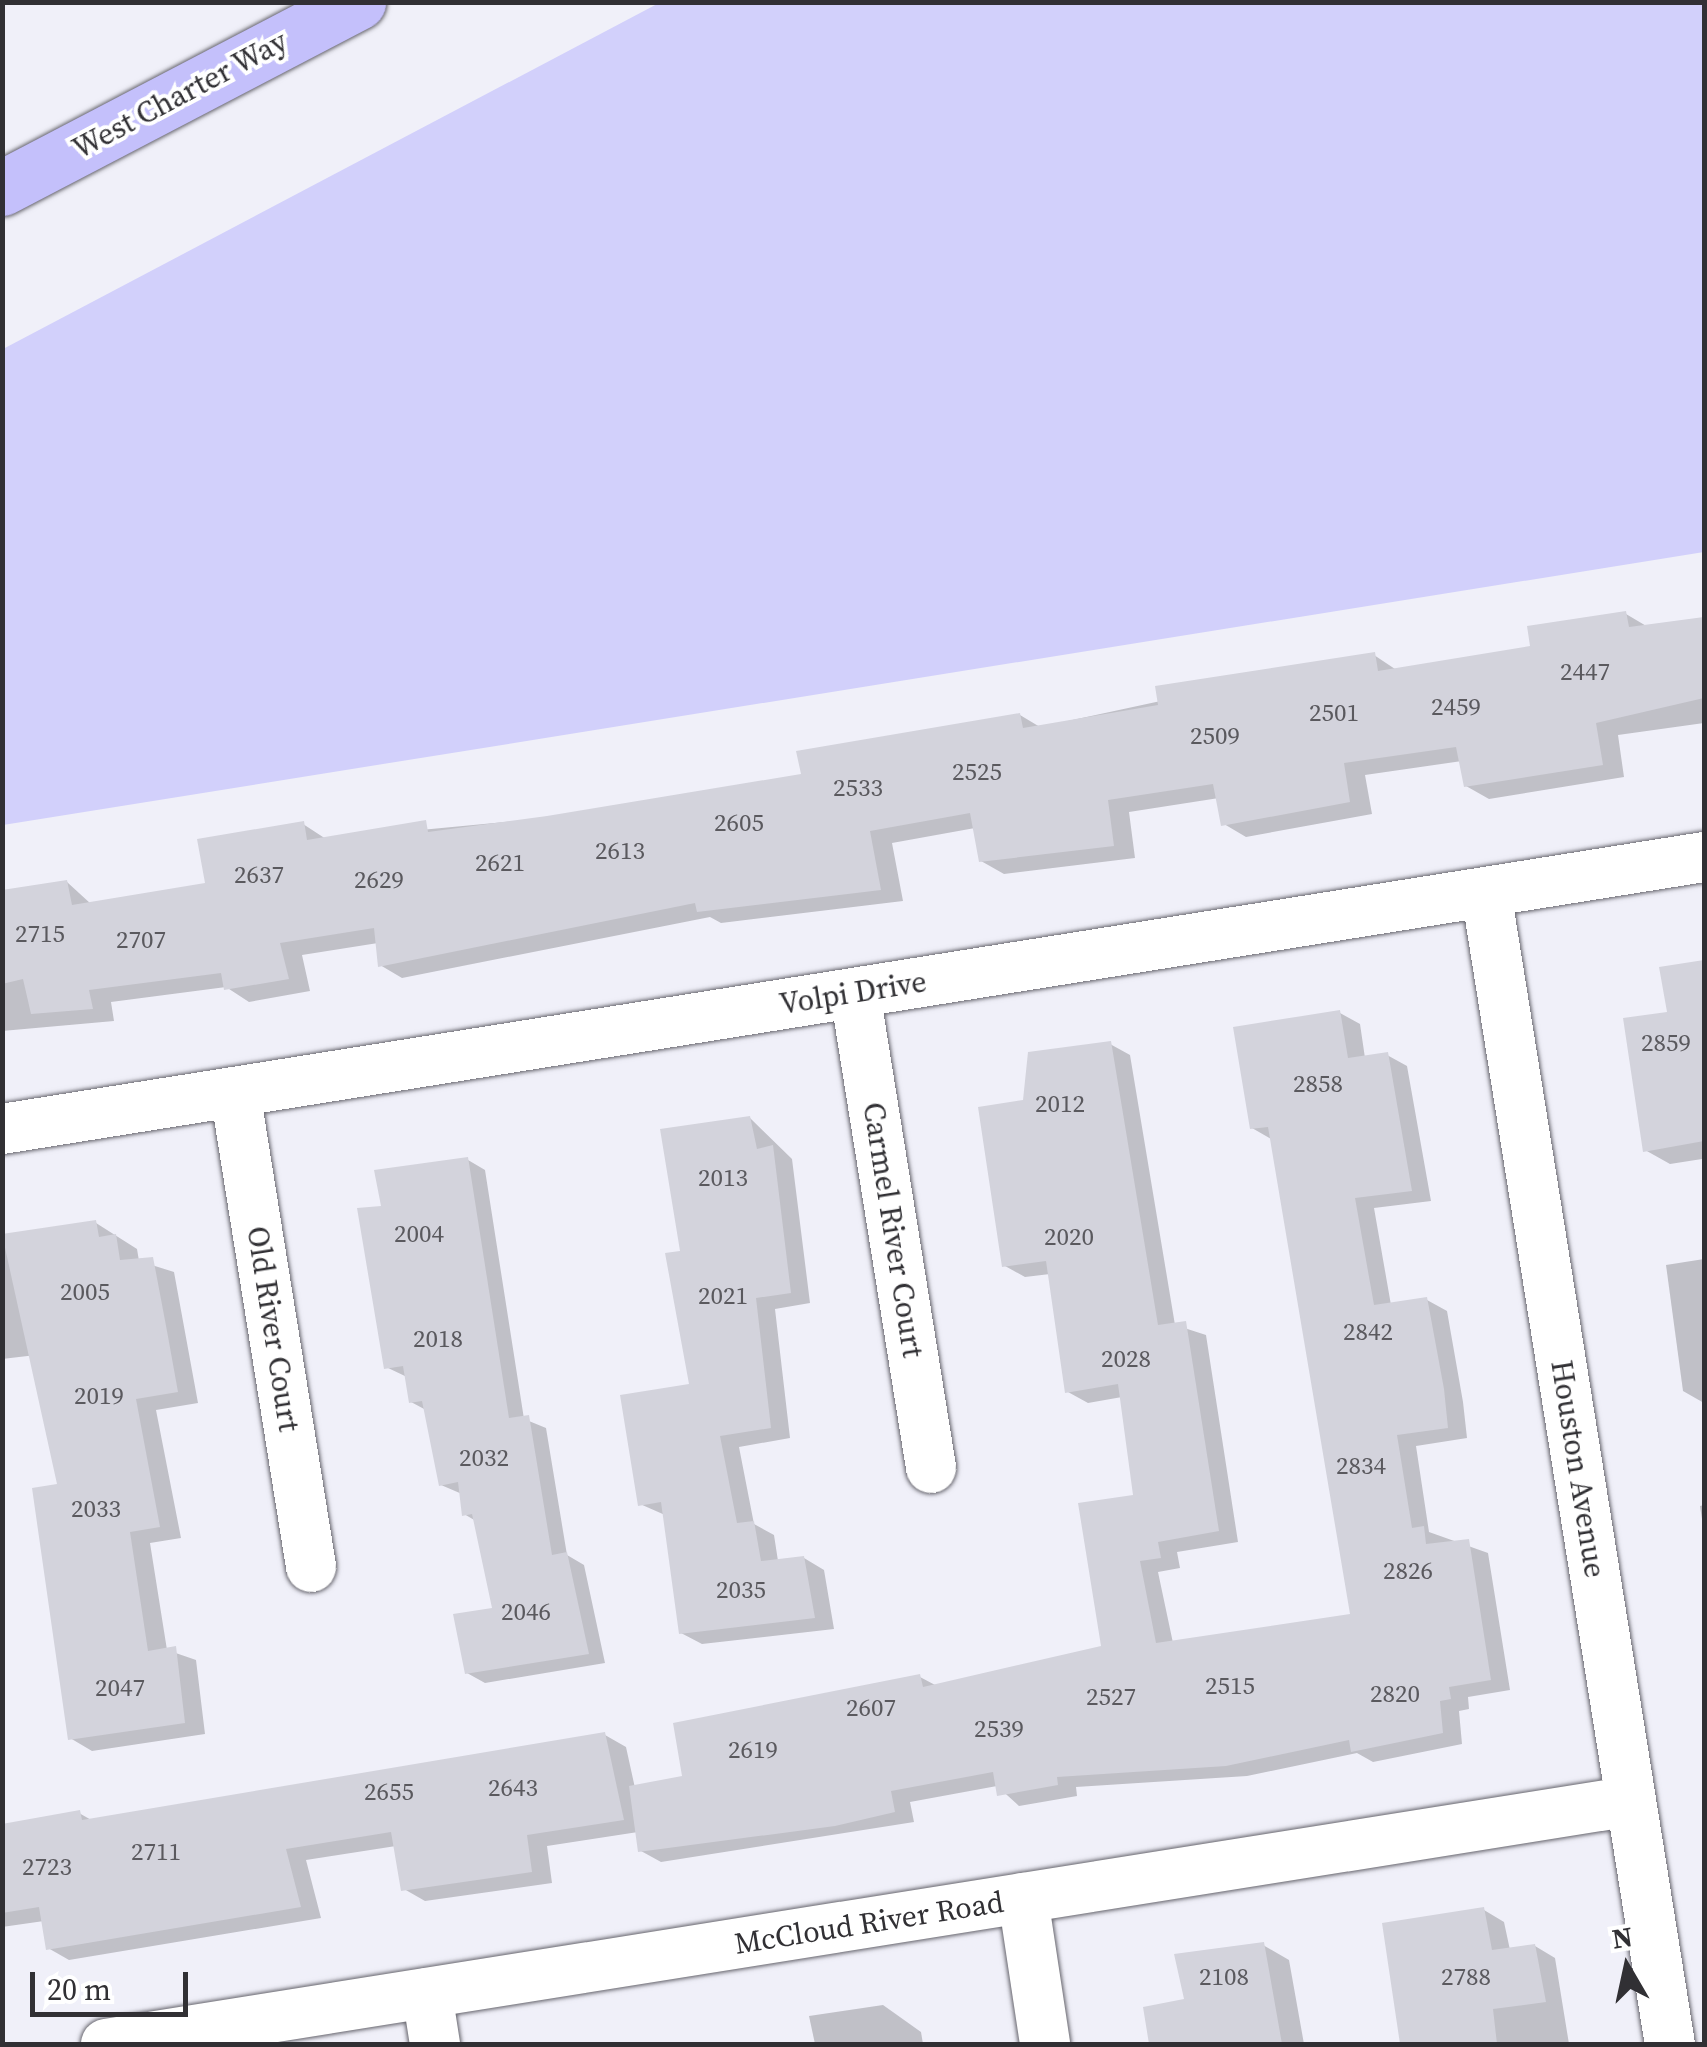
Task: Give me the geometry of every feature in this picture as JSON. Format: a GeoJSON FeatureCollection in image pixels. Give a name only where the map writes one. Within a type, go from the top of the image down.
{"type":"FeatureCollection","features":[{"type":"Feature","properties":{"kind":"highway","name":"West Charter Way"},"geometry":{"type":"LineString","coordinates":[[2,188],[358,2]]}},
{"type":"Feature","properties":{"kind":"street","name":"Volpi Drive"},"geometry":{"type":"LineString","coordinates":[[2,1129],[1704,857]]}},
{"type":"Feature","properties":{"kind":"street","name":"Houston Avenue"},"geometry":{"type":"LineString","coordinates":[[1486,892],[1670,2044]]}},
{"type":"Feature","properties":{"kind":"street","name":"Carmel River Court"},"geometry":{"type":"LineString","coordinates":[[854,992],[930,1468]]}},
{"type":"Feature","properties":{"kind":"street","name":"Old River Court"},"geometry":{"type":"LineString","coordinates":[[234,1092],[310,1567]]}},
{"type":"Feature","properties":{"kind":"street","name":"McCloud River Road"},"geometry":{"type":"LineString","coordinates":[[106,2044],[1631,1801]]}},
{"type":"Feature","properties":{"kind":"street"},"geometry":{"type":"LineString","coordinates":[[1023,1898],[1046,2044]]}},
{"type":"Feature","properties":{"kind":"street"},"geometry":{"type":"LineString","coordinates":[[427,1993],[434,2044]]}},
{"type":"Feature","properties":{"kind":"shaded area"},"geometry":{"type":"Polygon","coordinates":[[[659,3],[1704,3],[1704,552],[3,825],[3,349],[659,3]]]}},
{"type":"Feature","properties":{"kind":"building"},"geometry":{"type":"Polygon","coordinates":[[[1626,611],[1629,627],[1704,617],[1704,698],[1596,723],[1603,765],[1464,787],[1456,747],[1344,763],[1350,802],[1221,826],[1213,784],[1108,800],[1114,846],[979,862],[970,813],[870,831],[881,890],[697,912],[695,903],[378,967],[374,928],[280,943],[289,979],[224,990],[221,973],[89,990],[93,1009],[31,1014],[23,979],[2,984],[2,890],[67,880],[72,905],[205,883],[197,839],[304,821],[307,840],[426,820],[428,832],[547,816],[801,774],[796,751],[1020,713],[1023,728],[1158,705],[1155,686],[1375,652],[1378,671],[1530,646],[1527,626],[1626,611]]]}},
{"type":"Feature","properties":{"kind":"building"},"geometry":{"type":"Polygon","coordinates":[[[1704,960],[1704,1141],[1643,1152],[1623,1018],[1667,1012],[1659,967],[1704,960]]]}},
{"type":"Feature","properties":{"kind":"building"},"geometry":{"type":"Polygon","coordinates":[[[1340,1010],[1348,1058],[1388,1052],[1412,1191],[1355,1198],[1374,1305],[1427,1297],[1444,1389],[1448,1428],[1397,1435],[1412,1528],[1424,1526],[1426,1544],[1469,1539],[1491,1680],[1449,1687],[1451,1699],[1440,1701],[1443,1733],[1351,1752],[1349,1740],[1226,1766],[1057,1777],[1058,1785],[997,1796],[993,1772],[891,1791],[895,1812],[835,1826],[638,1852],[629,1786],[682,1776],[673,1723],[920,1674],[923,1687],[1101,1646],[1078,1503],[1133,1495],[1118,1384],[1065,1393],[1046,1261],[1002,1267],[978,1107],[1023,1100],[1028,1052],[1111,1041],[1158,1325],[1186,1321],[1219,1531],[1158,1542],[1161,1558],[1140,1561],[1156,1643],[1350,1614],[1268,1127],[1250,1129],[1233,1027],[1340,1010]]]}},
{"type":"Feature","properties":{"kind":"building"},"geometry":{"type":"Polygon","coordinates":[[[750,1116],[757,1149],[773,1145],[791,1293],[756,1298],[771,1428],[720,1436],[737,1523],[754,1521],[761,1561],[804,1556],[815,1618],[679,1634],[661,1502],[638,1506],[620,1395],[689,1384],[665,1253],[680,1251],[660,1129],[750,1116]]]}},
{"type":"Feature","properties":{"kind":"building"},"geometry":{"type":"Polygon","coordinates":[[[468,1157],[509,1418],[529,1415],[552,1555],[567,1552],[589,1654],[465,1674],[453,1614],[492,1608],[472,1514],[462,1516],[458,1482],[439,1486],[422,1401],[409,1403],[403,1366],[384,1369],[357,1208],[381,1206],[374,1170],[468,1157]]]}},
{"type":"Feature","properties":{"kind":"building"},"geometry":{"type":"Polygon","coordinates":[[[96,1220],[99,1237],[116,1234],[120,1260],[153,1257],[178,1392],[136,1399],[160,1527],[130,1532],[148,1651],[176,1646],[185,1723],[68,1740],[32,1488],[57,1484],[2,1234],[96,1220]]]}},
{"type":"Feature","properties":{"kind":"building"},"geometry":{"type":"Polygon","coordinates":[[[605,1732],[624,1820],[527,1835],[532,1872],[401,1891],[391,1832],[286,1849],[301,1907],[46,1950],[39,1907],[2,1913],[2,1824],[80,1810],[82,1820],[605,1732]]]}},
{"type":"Feature","properties":{"kind":"building"},"geometry":{"type":"Polygon","coordinates":[[[1484,1907],[1492,1950],[1535,1944],[1546,2002],[1493,2009],[1497,2044],[1400,2044],[1382,1923],[1484,1907]]]}},
{"type":"Feature","properties":{"kind":"building"},"geometry":{"type":"Polygon","coordinates":[[[1264,1942],[1282,2044],[1149,2044],[1143,2007],[1184,1999],[1174,1954],[1264,1942]]]}}]}
